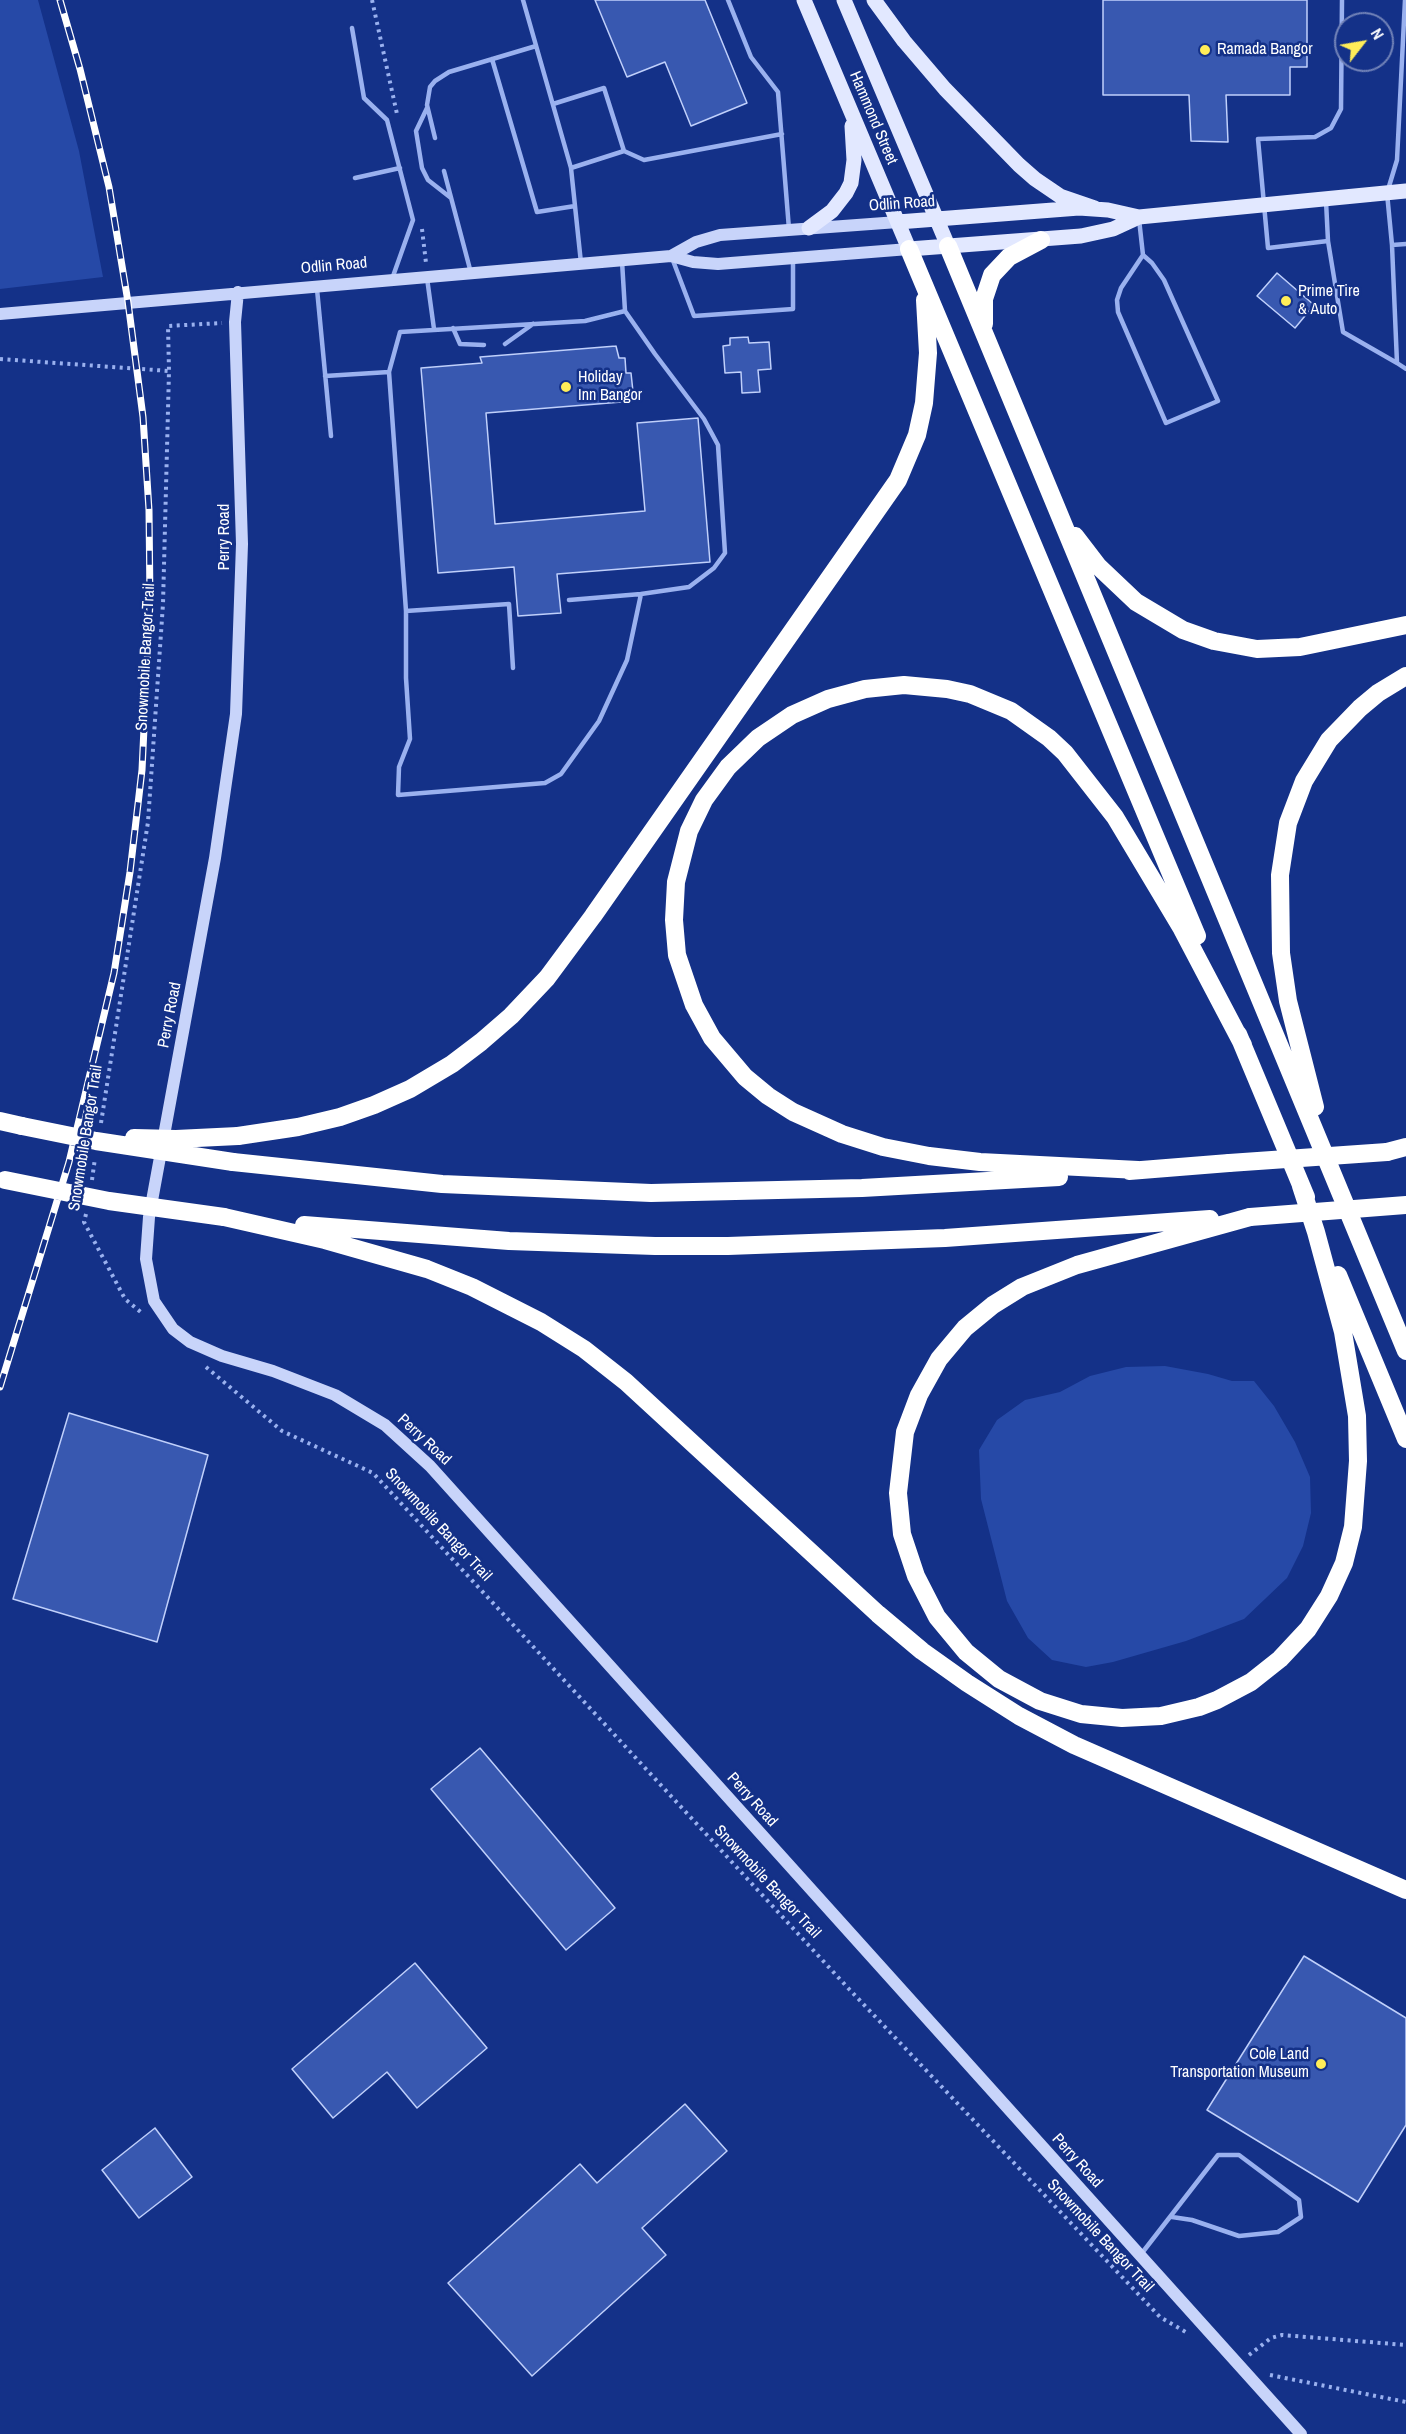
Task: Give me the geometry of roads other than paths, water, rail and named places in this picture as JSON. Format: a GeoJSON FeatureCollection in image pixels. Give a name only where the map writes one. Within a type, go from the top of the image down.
{"type":"FeatureCollection","features":[{"type":"Feature","properties":{"kind":"highway"},"geometry":{"type":"LineString","coordinates":[[987,341],[984,298],[992,275],[1010,256],[1041,240]]}},
{"type":"Feature","properties":{"kind":"highway"},"geometry":{"type":"LineString","coordinates":[[948,246],[1406,1351]]}},
{"type":"Feature","properties":{"kind":"highway"},"geometry":{"type":"LineString","coordinates":[[909,249],[1406,1439]]}},
{"type":"Feature","properties":{"kind":"highway"},"geometry":{"type":"LineString","coordinates":[[59,1134],[177,1139],[238,1136],[298,1127],[340,1117],[410,1089],[452,1064],[482,1042],[511,1016],[547,978],[600,906],[898,480],[917,435],[927,387],[928,332],[922,280]]}},
{"type":"Feature","properties":{"kind":"highway"},"geometry":{"type":"LineString","coordinates":[[1052,498],[1086,551],[1123,591],[1154,614],[1198,636],[1242,647],[1286,648],[1317,645],[1406,625]]}},
{"type":"Feature","properties":{"kind":"highway"},"geometry":{"type":"LineString","coordinates":[[1337,1184],[1300,1048],[1284,976],[1279,928],[1283,849],[1295,802],[1316,759],[1343,724],[1360,708],[1378,693],[1406,676]]}},
{"type":"Feature","properties":{"kind":"highway"},"geometry":{"type":"LineString","coordinates":[[1138,1170],[980,1162],[894,1149],[842,1134],[800,1115],[768,1096],[745,1077],[718,1045],[693,1005],[681,972],[674,920],[676,882],[689,831],[704,800],[728,767],[758,738],[792,715],[828,699],[865,689],[904,685],[947,689],[970,694],[1011,711],[1065,753],[1104,802],[1135,848],[1182,929],[1243,1045]]}},
{"type":"Feature","properties":{"kind":"highway"},"geometry":{"type":"LineString","coordinates":[[0,1121],[59,1134],[233,1162],[442,1184],[651,1193],[873,1188],[1000,1181],[1406,1149]]}},
{"type":"Feature","properties":{"kind":"highway"},"geometry":{"type":"LineString","coordinates":[[2,1180],[109,1201],[224,1217],[509,1241],[655,1246],[728,1246],[955,1237],[1406,1205]]}},
{"type":"Feature","properties":{"kind":"highway"},"geometry":{"type":"LineString","coordinates":[[1250,1216],[1077,1265],[1022,1287],[993,1305],[965,1328],[939,1359],[918,1395],[905,1432],[898,1493],[902,1534],[916,1576],[937,1617],[966,1652],[999,1679],[1040,1701],[1081,1714],[1122,1718],[1161,1716],[1199,1707],[1251,1682],[1280,1659],[1308,1629],[1329,1596],[1344,1563],[1353,1527],[1358,1461],[1357,1416],[1343,1332],[1301,1186]]}},
{"type":"Feature","properties":{"kind":"highway"},"geometry":{"type":"LineString","coordinates":[[224,1217],[325,1240],[427,1269],[494,1297],[541,1322],[584,1349],[626,1382],[878,1614],[922,1651],[967,1683],[1019,1716],[1074,1745],[1406,1890]]}},
{"type":"Feature","properties":{"kind":"highway"},"geometry":{"type":"LineString","coordinates":[[1396,1327],[1406,1346]]}},
{"type":"Feature","properties":{"kind":"main road","name":"Hammond Street"},"geometry":{"type":"LineString","coordinates":[[804,0],[909,249]]}},
{"type":"Feature","properties":{"kind":"main road","name":"Hammond Street"},"geometry":{"type":"LineString","coordinates":[[844,0],[948,246]]}},
{"type":"Feature","properties":{"kind":"main road"},"geometry":{"type":"LineString","coordinates":[[874,0],[904,41],[945,89],[1019,165],[1060,196],[1095,208]]}},
{"type":"Feature","properties":{"kind":"main road"},"geometry":{"type":"LineString","coordinates":[[809,228],[832,211],[846,193],[850,183],[854,144],[847,102]]}},
{"type":"Feature","properties":{"kind":"main road","name":"Odlin Road"},"geometry":{"type":"LineString","coordinates":[[909,249],[1096,234],[1139,217],[1406,191]]}},
{"type":"Feature","properties":{"kind":"main road","name":"Odlin Road"},"geometry":{"type":"LineString","coordinates":[[898,222],[1095,208],[1139,217]]}},
{"type":"Feature","properties":{"kind":"street","name":"Odlin Road"},"geometry":{"type":"LineString","coordinates":[[671,256],[696,242],[714,237],[898,222]]}},
{"type":"Feature","properties":{"kind":"street","name":"Odlin Road"},"geometry":{"type":"LineString","coordinates":[[0,314],[671,256],[706,263],[793,259],[909,249]]}},
{"type":"Feature","properties":{"kind":"street","name":"Perry Road"},"geometry":{"type":"LineString","coordinates":[[238,292],[234,322],[242,544],[236,714],[215,858],[149,1217],[146,1259],[154,1300],[173,1329],[190,1342],[222,1356],[281,1374],[335,1395],[385,1425],[415,1451],[1301,2434]]}},
{"type":"Feature","properties":{"kind":"lane"},"geometry":{"type":"LineString","coordinates":[[523,0],[571,168],[581,263]]}},
{"type":"Feature","properties":{"kind":"lane"},"geometry":{"type":"LineString","coordinates":[[728,0],[751,57],[778,92],[789,230]]}},
{"type":"Feature","properties":{"kind":"lane"},"geometry":{"type":"LineString","coordinates":[[1328,241],[1269,248],[1258,139],[1315,137],[1331,128],[1341,109],[1342,0]]}},
{"type":"Feature","properties":{"kind":"lane"},"geometry":{"type":"LineString","coordinates":[[1397,363],[1392,245],[1387,193],[1397,160],[1405,0]]}},
{"type":"Feature","properties":{"kind":"lane"},"geometry":{"type":"LineString","coordinates":[[352,28],[364,98],[387,120],[413,220],[392,279]]}},
{"type":"Feature","properties":{"kind":"lane"},"geometry":{"type":"LineString","coordinates":[[435,138],[428,108],[430,87],[441,76],[536,45]]}},
{"type":"Feature","properties":{"kind":"lane"},"geometry":{"type":"LineString","coordinates":[[492,59],[537,212],[575,206]]}},
{"type":"Feature","properties":{"kind":"lane"},"geometry":{"type":"LineString","coordinates":[[553,104],[604,88],[624,151]]}},
{"type":"Feature","properties":{"kind":"lane"},"geometry":{"type":"LineString","coordinates":[[428,108],[416,131],[422,168],[428,180],[451,198]]}},
{"type":"Feature","properties":{"kind":"lane"},"geometry":{"type":"LineString","coordinates":[[571,168],[624,151],[644,160],[782,134]]}},
{"type":"Feature","properties":{"kind":"lane"},"geometry":{"type":"LineString","coordinates":[[355,178],[400,168]]}},
{"type":"Feature","properties":{"kind":"lane"},"geometry":{"type":"LineString","coordinates":[[444,171],[471,273]]}},
{"type":"Feature","properties":{"kind":"lane"},"geometry":{"type":"LineString","coordinates":[[1325,199],[1328,241],[1343,332],[1406,369]]}},
{"type":"Feature","properties":{"kind":"lane"},"geometry":{"type":"LineString","coordinates":[[1139,217],[1143,255],[1120,288],[1117,300],[1118,312],[1166,423],[1218,400],[1164,280],[1152,262],[1143,255]]}},
{"type":"Feature","properties":{"kind":"lane"},"geometry":{"type":"LineString","coordinates":[[1392,245],[1406,244]]}},
{"type":"Feature","properties":{"kind":"lane"},"geometry":{"type":"LineString","coordinates":[[671,256],[694,316],[793,309],[793,259]]}},
{"type":"Feature","properties":{"kind":"lane"},"geometry":{"type":"LineString","coordinates":[[569,600],[641,594],[688,587],[714,567],[725,553],[718,445],[704,419],[625,311],[622,260]]}},
{"type":"Feature","properties":{"kind":"lane"},"geometry":{"type":"LineString","coordinates":[[427,276],[434,328]]}},
{"type":"Feature","properties":{"kind":"lane"},"geometry":{"type":"LineString","coordinates":[[316,286],[331,436]]}},
{"type":"Feature","properties":{"kind":"lane"},"geometry":{"type":"LineString","coordinates":[[625,311],[585,321],[434,328],[400,332],[389,372],[406,611],[406,678],[410,740],[399,767],[398,795],[545,783],[561,774],[599,721],[627,660],[641,594]]}},
{"type":"Feature","properties":{"kind":"lane"},"geometry":{"type":"LineString","coordinates":[[506,344],[534,324]]}},
{"type":"Feature","properties":{"kind":"lane"},"geometry":{"type":"LineString","coordinates":[[453,328],[460,344],[484,345]]}},
{"type":"Feature","properties":{"kind":"lane"},"geometry":{"type":"LineString","coordinates":[[325,376],[389,372]]}},
{"type":"Feature","properties":{"kind":"lane"},"geometry":{"type":"LineString","coordinates":[[406,611],[509,604],[513,668]]}},
{"type":"Feature","properties":{"kind":"lane"},"geometry":{"type":"LineString","coordinates":[[1140,2256],[1218,2155],[1239,2155],[1299,2200],[1301,2217],[1278,2232],[1239,2236],[1192,2220],[1172,2217]]}},
{"type":"Feature","properties":{"kind":"railway"},"geometry":{"type":"LineString","coordinates":[[0,1387],[69,1162],[114,973],[130,872],[142,770],[150,602],[149,510],[143,417],[128,302],[109,187],[80,69],[60,0]]}},
{"type":"Feature","properties":{"kind":"place","name":"Ramada Bangor"},"geometry":{"type":"Point","coordinates":[1205,50]}},
{"type":"Feature","properties":{"kind":"place","name":"Prime Tire & Auto"},"geometry":{"type":"Point","coordinates":[1286,301]}},
{"type":"Feature","properties":{"kind":"place","name":"Holiday Inn Bangor"},"geometry":{"type":"Point","coordinates":[566,387]}},
{"type":"Feature","properties":{"kind":"place","name":"Cole Land Transportation Museum"},"geometry":{"type":"Point","coordinates":[1321,2064]}}]}
